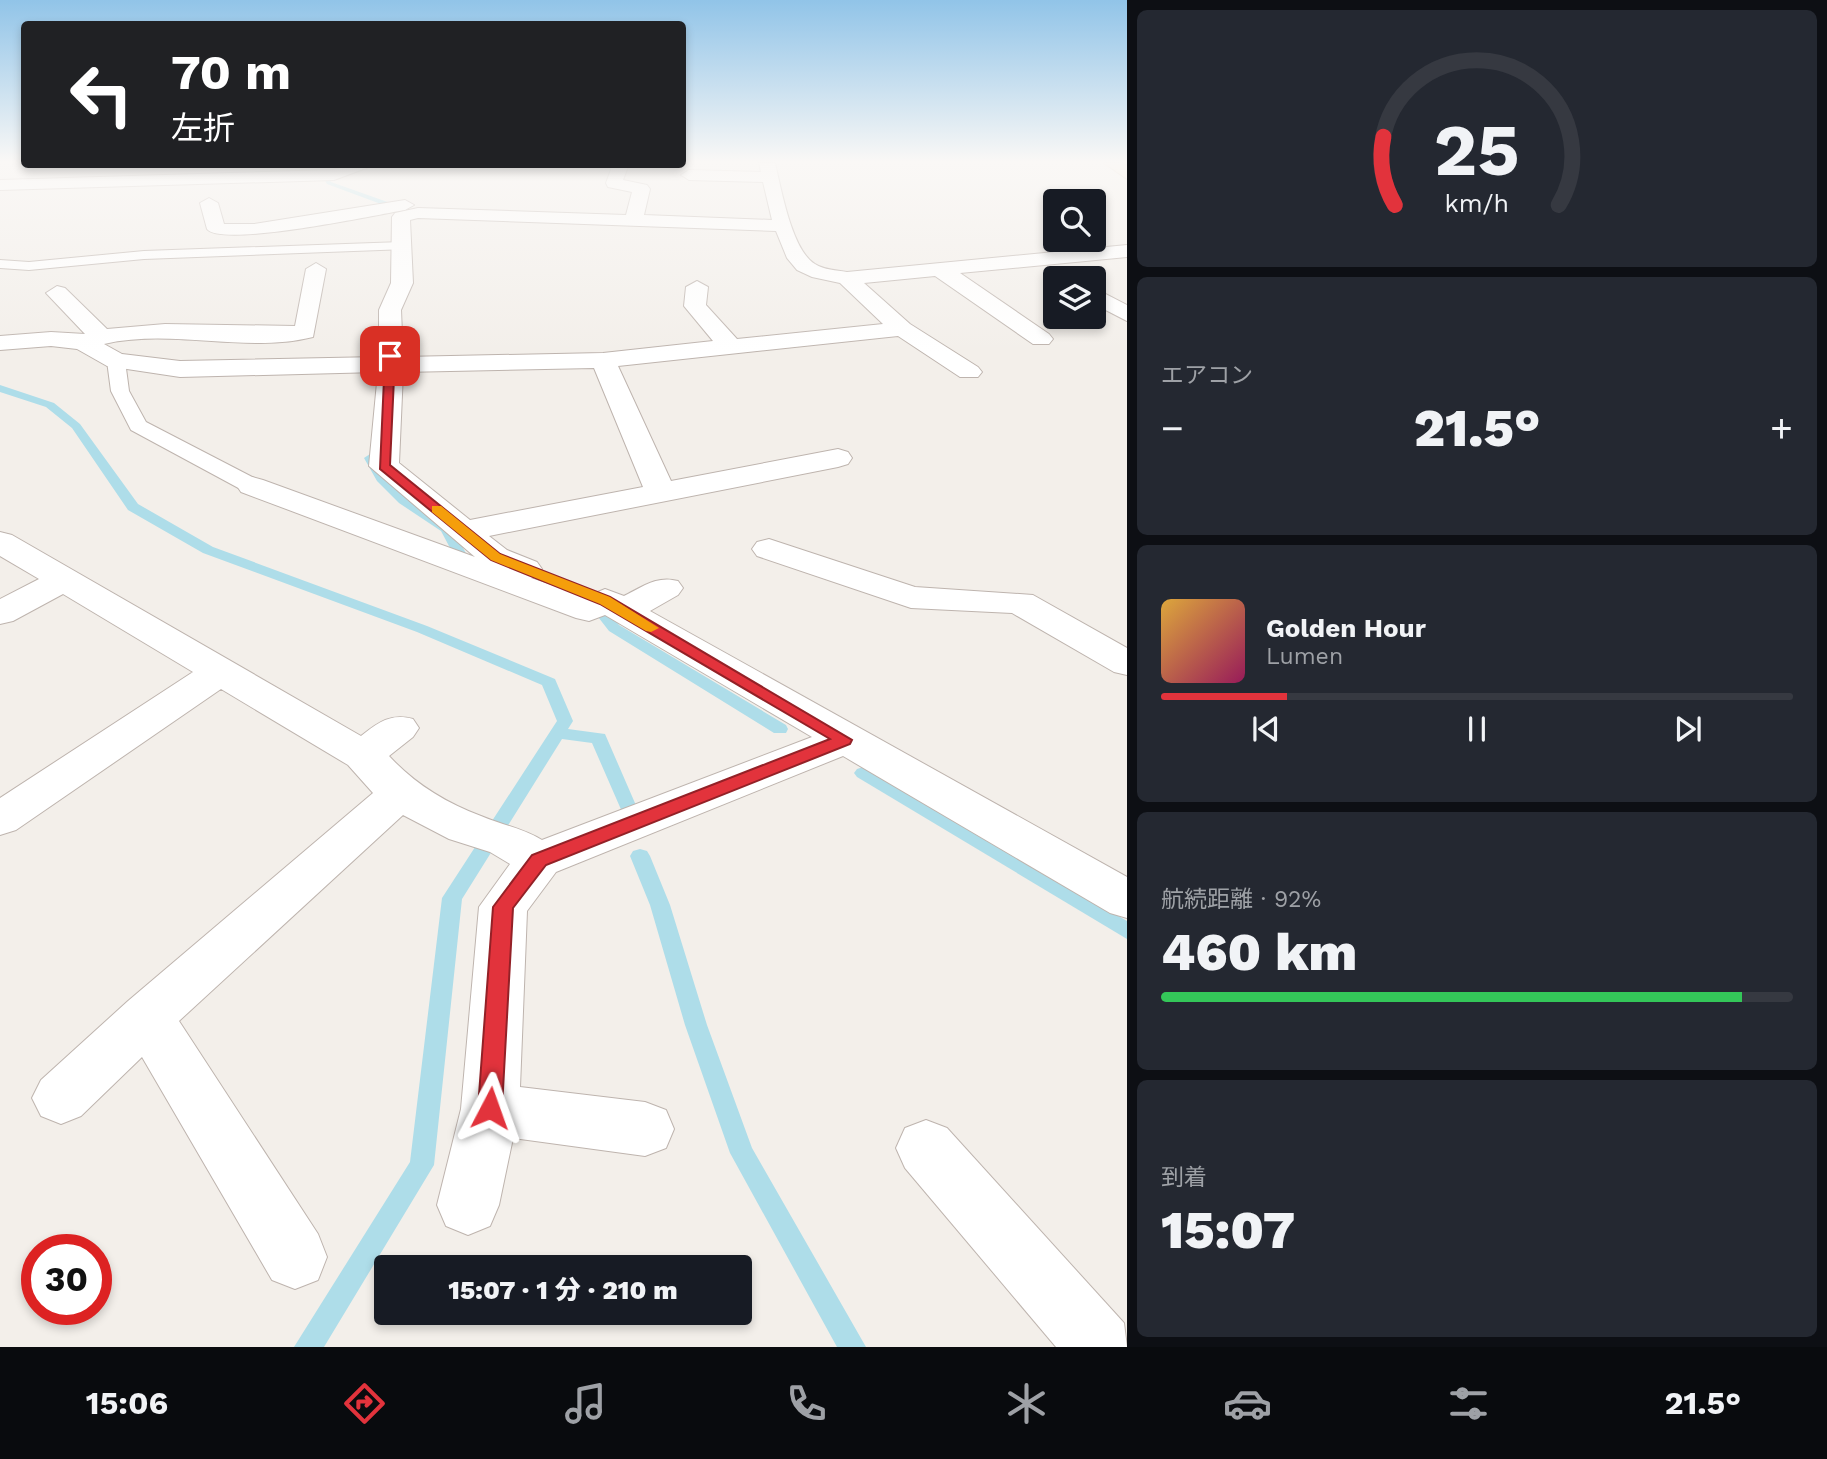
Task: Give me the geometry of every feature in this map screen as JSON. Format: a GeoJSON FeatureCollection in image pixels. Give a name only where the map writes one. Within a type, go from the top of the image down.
{"type":"FeatureCollection","features":[{"type":"Feature","properties":{"kind":"street"},"geometry":{"type":"LineString","coordinates":[[215,226],[216,229],[254,230],[285,226]]}},
{"type":"Feature","properties":{"kind":"street"},"geometry":{"type":"LineString","coordinates":[[401,226],[402,283],[390,310],[391,365],[384,466],[495,557],[614,606],[1127,900]]}},
{"type":"Feature","properties":{"kind":"street"},"geometry":{"type":"LineString","coordinates":[[681,226],[692,245]]}},
{"type":"Feature","properties":{"kind":"street"},"geometry":{"type":"LineString","coordinates":[[778,226],[783,226],[802,264],[819,273],[847,278],[1127,251]]}},
{"type":"Feature","properties":{"kind":"street"},"geometry":{"type":"LineString","coordinates":[[1033,260],[1044,266]]}},
{"type":"Feature","properties":{"kind":"street"},"geometry":{"type":"LineString","coordinates":[[938,268],[1041,339]]}},
{"type":"Feature","properties":{"kind":"street"},"geometry":{"type":"LineString","coordinates":[[847,278],[902,329],[969,372]]}},
{"type":"Feature","properties":{"kind":"street"},"geometry":{"type":"LineString","coordinates":[[0,343],[223,331],[270,335],[305,332],[307,279]]}},
{"type":"Feature","properties":{"kind":"street"},"geometry":{"type":"LineString","coordinates":[[697,287],[695,306],[732,348]]}},
{"type":"Feature","properties":{"kind":"street"},"geometry":{"type":"LineString","coordinates":[[96,302],[65,300],[92,340],[116,361],[180,369],[603,359],[902,329]]}},
{"type":"Feature","properties":{"kind":"street"},"geometry":{"type":"LineString","coordinates":[[1106,302],[1127,314]]}},
{"type":"Feature","properties":{"kind":"street"},"geometry":{"type":"LineString","coordinates":[[603,359],[660,491]]}},
{"type":"Feature","properties":{"kind":"street"},"geometry":{"type":"LineString","coordinates":[[464,531],[838,458]]}},
{"type":"Feature","properties":{"kind":"street"},"geometry":{"type":"LineString","coordinates":[[252,486],[386,533],[478,572],[589,610],[614,606],[666,588]]}},
{"type":"Feature","properties":{"kind":"street"},"geometry":{"type":"LineString","coordinates":[[0,542],[363,755],[399,794],[503,842],[844,740]]}},
{"type":"Feature","properties":{"kind":"street"},"geometry":{"type":"LineString","coordinates":[[769,549],[841,559],[911,597],[1020,603],[1060,643],[1127,664]]}},
{"type":"Feature","properties":{"kind":"street"},"geometry":{"type":"LineString","coordinates":[[0,613],[65,579]]}},
{"type":"Feature","properties":{"kind":"street"},"geometry":{"type":"LineString","coordinates":[[0,819],[221,671]]}},
{"type":"Feature","properties":{"kind":"street"},"geometry":{"type":"LineString","coordinates":[[363,755],[399,728]]}},
{"type":"Feature","properties":{"kind":"street"},"geometry":{"type":"LineString","coordinates":[[61,1098],[147,1017],[399,794]]}},
{"type":"Feature","properties":{"kind":"street"},"geometry":{"type":"LineString","coordinates":[[468,1205],[490,1108],[503,907],[503,842]]}},
{"type":"Feature","properties":{"kind":"street"},"geometry":{"type":"LineString","coordinates":[[147,1017],[295,1257]]}},
{"type":"Feature","properties":{"kind":"street"},"geometry":{"type":"LineString","coordinates":[[490,1108],[645,1129]]}},
{"type":"Feature","properties":{"kind":"street"},"geometry":{"type":"LineString","coordinates":[[926,1148],[1100,1347]]}},
{"type":"Feature","properties":{"kind":"lane"},"geometry":{"type":"LineString","coordinates":[[0,264],[29,266],[144,255],[402,246]]}},
{"type":"Feature","properties":{"kind":"lane"},"geometry":{"type":"LineString","coordinates":[[116,361],[120,391],[138,426],[252,486]]}},
{"type":"Feature","properties":{"kind":"waterway"},"geometry":{"type":"LineString","coordinates":[[0,388],[50,405],[76,426],[133,507],[208,550],[422,629],[549,682],[565,721],[452,898],[422,1165],[308,1347]]}},
{"type":"Feature","properties":{"kind":"waterway"},"geometry":{"type":"LineString","coordinates":[[370,458],[381,478],[403,500],[446,529],[462,558],[474,563]]}},
{"type":"Feature","properties":{"kind":"waterway"},"geometry":{"type":"LineString","coordinates":[[602,613],[614,628],[780,729]]}},
{"type":"Feature","properties":{"kind":"waterway"},"geometry":{"type":"LineString","coordinates":[[558,733],[599,738],[629,810]]}},
{"type":"Feature","properties":{"kind":"waterway"},"geometry":{"type":"LineString","coordinates":[[863,773],[1127,931]]}},
{"type":"Feature","properties":{"kind":"waterway"},"geometry":{"type":"LineString","coordinates":[[640,856],[660,905],[696,1025],[742,1153],[852,1347]]}},
{"type":"Feature","properties":{"kind":"slow traffic"},"geometry":{"type":"LineString","coordinates":[[436,509],[495,557],[605,600],[651,628]]}},
{"type":"Feature","properties":{"kind":"route"},"geometry":{"type":"LineString","coordinates":[[390,356],[384,466],[495,557],[605,600],[844,740],[539,860],[503,907],[490,1108]]}}]}
